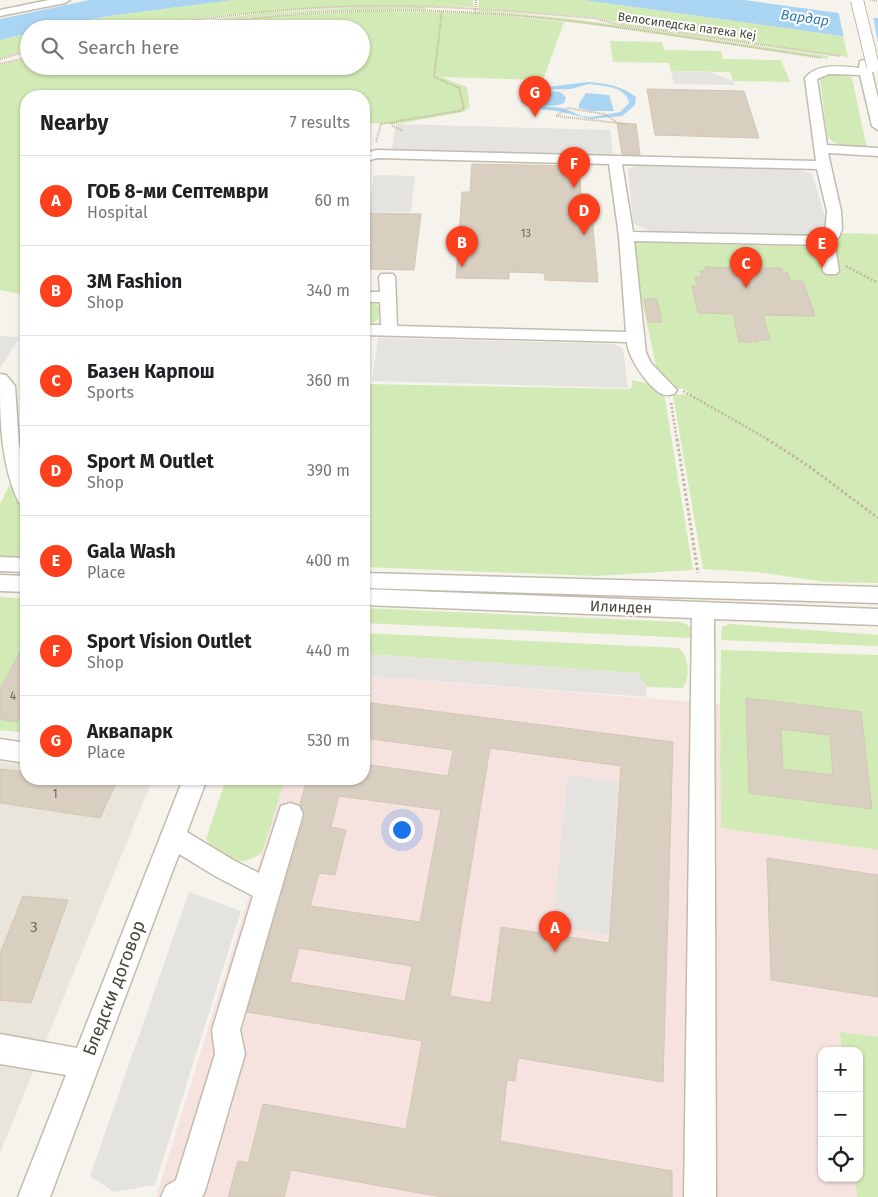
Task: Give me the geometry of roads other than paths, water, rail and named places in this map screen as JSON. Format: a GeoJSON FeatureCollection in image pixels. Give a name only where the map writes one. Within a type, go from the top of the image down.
{"type":"FeatureCollection","features":[{"type":"Feature","properties":{"kind":"street"},"geometry":{"type":"LineString","coordinates":[[0,13],[66,0]]}},
{"type":"Feature","properties":{"kind":"street"},"geometry":{"type":"LineString","coordinates":[[849,0],[867,67],[878,84]]}},
{"type":"Feature","properties":{"kind":"street"},"geometry":{"type":"LineString","coordinates":[[857,0],[878,126]]}},
{"type":"Feature","properties":{"kind":"street"},"geometry":{"type":"LineString","coordinates":[[626,236],[826,240],[832,237],[834,231],[833,212],[823,165],[811,78],[817,73],[867,67]]}},
{"type":"Feature","properties":{"kind":"street"},"geometry":{"type":"LineString","coordinates":[[822,149],[878,152]]}},
{"type":"Feature","properties":{"kind":"street"},"geometry":{"type":"LineString","coordinates":[[370,156],[823,165]]}},
{"type":"Feature","properties":{"kind":"street"},"geometry":{"type":"LineString","coordinates":[[615,160],[626,236],[635,337],[634,346],[637,354],[668,390]]}},
{"type":"Feature","properties":{"kind":"street"},"geometry":{"type":"LineString","coordinates":[[826,240],[831,264]]}},
{"type":"Feature","properties":{"kind":"street"},"geometry":{"type":"LineString","coordinates":[[387,277],[389,331]]}},
{"type":"Feature","properties":{"kind":"street"},"geometry":{"type":"LineString","coordinates":[[370,297],[388,298]]}},
{"type":"Feature","properties":{"kind":"street"},"geometry":{"type":"LineString","coordinates":[[370,330],[635,337]]}},
{"type":"Feature","properties":{"kind":"street"},"geometry":{"type":"LineString","coordinates":[[0,379],[6,386],[14,487]]}},
{"type":"Feature","properties":{"kind":"street"},"geometry":{"type":"LineString","coordinates":[[0,564],[20,565]]}},
{"type":"Feature","properties":{"kind":"street"},"geometry":{"type":"LineString","coordinates":[[0,582],[20,584]]}},
{"type":"Feature","properties":{"kind":"street","name":"Илинден"},"geometry":{"type":"LineString","coordinates":[[370,584],[737,589],[873,594]]}},
{"type":"Feature","properties":{"kind":"street","name":"Илинден"},"geometry":{"type":"LineString","coordinates":[[370,584],[703,611],[875,617]]}},
{"type":"Feature","properties":{"kind":"street"},"geometry":{"type":"LineString","coordinates":[[700,1197],[703,611]]}},
{"type":"Feature","properties":{"kind":"street"},"geometry":{"type":"LineString","coordinates":[[0,749],[20,752]]}},
{"type":"Feature","properties":{"kind":"street","name":"Бледски договор"},"geometry":{"type":"LineString","coordinates":[[34,1197],[193,785]]}},
{"type":"Feature","properties":{"kind":"street"},"geometry":{"type":"LineString","coordinates":[[178,1197],[189,1190],[230,1054],[226,1030],[290,814]]}},
{"type":"Feature","properties":{"kind":"street"},"geometry":{"type":"LineString","coordinates":[[173,836],[224,868],[267,890]]}},
{"type":"Feature","properties":{"kind":"street"},"geometry":{"type":"LineString","coordinates":[[2,1054],[85,1064]]}},
{"type":"Feature","properties":{"kind":"water"},"geometry":{"type":"Polygon","coordinates":[[[89,0],[233,0],[89,20],[20,20],[20,35],[0,40],[0,19],[89,0]]]}},
{"type":"Feature","properties":{"kind":"water","name":"Вардар"},"geometry":{"type":"Polygon","coordinates":[[[584,0],[744,0],[878,18],[878,41],[584,0]]]}},
{"type":"Feature","properties":{"kind":"water"},"geometry":{"type":"Polygon","coordinates":[[[588,82],[607,84],[631,93],[636,97],[635,105],[622,116],[591,119],[557,111],[530,108],[521,102],[521,97],[538,88],[588,82]],[[589,84],[571,89],[543,90],[528,99],[533,105],[563,108],[582,116],[591,117],[620,112],[629,103],[623,93],[607,86],[589,84]]]}},
{"type":"Feature","properties":{"kind":"water"},"geometry":{"type":"Polygon","coordinates":[[[543,90],[560,92],[566,97],[564,103],[551,106],[539,104],[532,99],[543,90]]]}},
{"type":"Feature","properties":{"kind":"water"},"geometry":{"type":"Polygon","coordinates":[[[586,93],[609,95],[614,111],[591,111],[579,108],[579,104],[586,93]]]}},
{"type":"Feature","properties":{"kind":"place","name":"Аквапарк"},"geometry":{"type":"Point","coordinates":[535,117]}},
{"type":"Feature","properties":{"kind":"place","name":"Sport Vision Outlet"},"geometry":{"type":"Point","coordinates":[574,188]}},
{"type":"Feature","properties":{"kind":"place","name":"Sport M Outlet"},"geometry":{"type":"Point","coordinates":[584,235]}},
{"type":"Feature","properties":{"kind":"place","name":"3M Fashion"},"geometry":{"type":"Point","coordinates":[462,267]}},
{"type":"Feature","properties":{"kind":"place","name":"Gala Wash"},"geometry":{"type":"Point","coordinates":[822,268]}},
{"type":"Feature","properties":{"kind":"place","name":"Базен Карпош"},"geometry":{"type":"Point","coordinates":[746,288]}},
{"type":"Feature","properties":{"kind":"place","name":"ГОБ 8-ми Септември"},"geometry":{"type":"Point","coordinates":[555,952]}}]}
